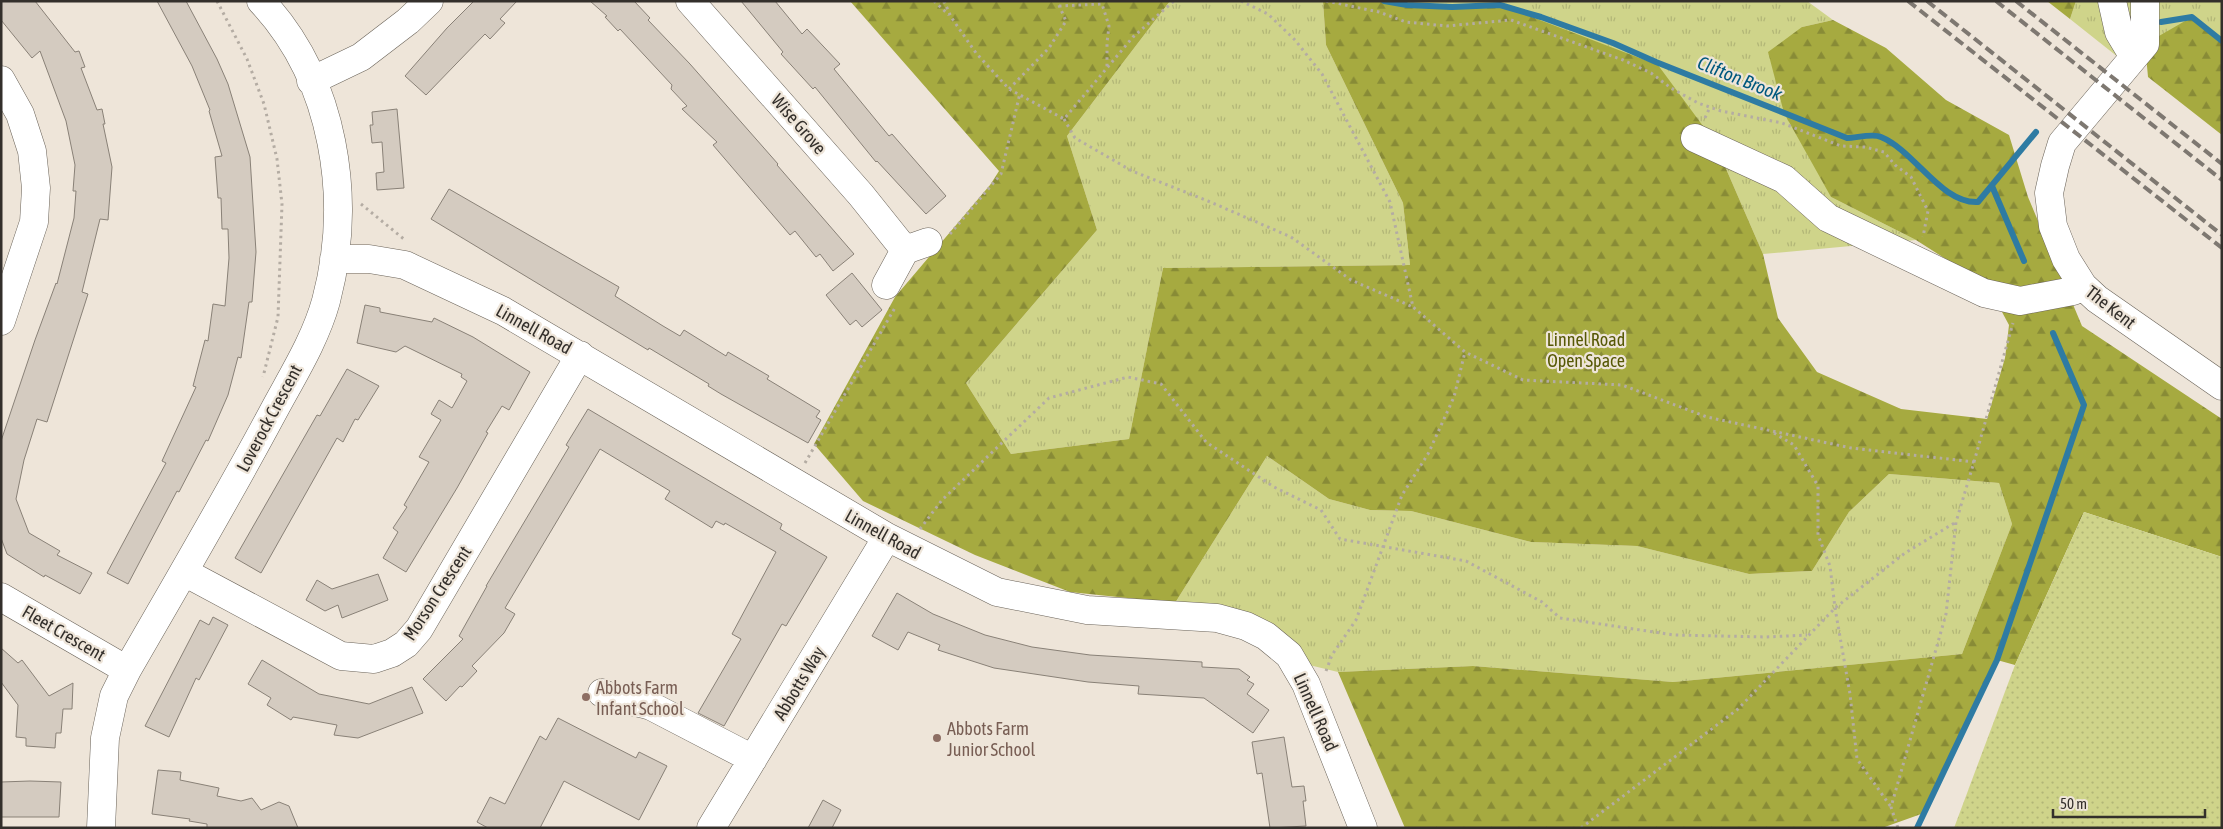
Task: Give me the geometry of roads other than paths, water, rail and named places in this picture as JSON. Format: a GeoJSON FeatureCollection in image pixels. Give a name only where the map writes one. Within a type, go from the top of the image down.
{"type":"FeatureCollection","features":[{"type":"Feature","properties":{"kind":"street","name":"Loverock Crescent"},"geometry":{"type":"LineString","coordinates":[[101,828],[105,738],[114,696],[127,670],[253,451],[312,338],[326,303],[334,259],[338,186],[334,151],[326,117],[296,46],[260,1]]}},
{"type":"Feature","properties":{"kind":"street"},"geometry":{"type":"LineString","coordinates":[[311,81],[361,57],[408,21],[429,1]]}},
{"type":"Feature","properties":{"kind":"street","name":"Wise Grove"},"geometry":{"type":"LineString","coordinates":[[690,1],[854,188],[916,246],[886,285]]}},
{"type":"Feature","properties":{"kind":"street"},"geometry":{"type":"LineString","coordinates":[[2112,1],[2119,32],[2140,51]]}},
{"type":"Feature","properties":{"kind":"street"},"geometry":{"type":"LineString","coordinates":[[2140,51],[2145,1]]}},
{"type":"Feature","properties":{"kind":"street","name":"The Kent"},"geometry":{"type":"LineString","coordinates":[[2140,51],[2062,143],[2054,166],[2049,193],[2054,226],[2066,259],[2083,286],[2097,298],[2222,386]]}},
{"type":"Feature","properties":{"kind":"street"},"geometry":{"type":"LineString","coordinates":[[1,80],[20,114],[35,165],[36,188],[34,222],[1,321]]}},
{"type":"Feature","properties":{"kind":"street"},"geometry":{"type":"LineString","coordinates":[[1695,138],[1784,179],[1828,218],[1984,293],[2020,301],[2073,291],[2083,286]]}},
{"type":"Feature","properties":{"kind":"street","name":"Linnell Road"},"geometry":{"type":"LineString","coordinates":[[334,259],[370,259],[405,265],[503,311],[580,355],[792,483],[896,542],[997,592],[1087,610],[1217,618],[1246,626],[1266,636],[1289,655],[1306,684],[1363,828]]}},
{"type":"Feature","properties":{"kind":"street","name":"Morson Crescent"},"geometry":{"type":"LineString","coordinates":[[184,572],[341,656],[374,659],[392,653],[406,644],[419,629],[580,355]]}},
{"type":"Feature","properties":{"kind":"street","name":"Abbotts Way"},"geometry":{"type":"LineString","coordinates":[[711,828],[753,759],[896,542]]}},
{"type":"Feature","properties":{"kind":"street","name":"Fleet Crescent"},"geometry":{"type":"LineString","coordinates":[[1,597],[127,670]]}},
{"type":"Feature","properties":{"kind":"street"},"geometry":{"type":"LineString","coordinates":[[602,693],[612,699],[641,702],[651,706],[753,759]]}},
{"type":"Feature","properties":{"kind":"waterway","name":"Clifton Brook"},"geometry":{"type":"LineString","coordinates":[[1384,1],[1407,5],[1452,7],[1500,5],[1541,17],[1613,43],[1847,138],[1881,137],[1905,153],[1940,186],[1952,195],[1965,200],[1978,202],[2036,132]]}},
{"type":"Feature","properties":{"kind":"waterway","name":"Clifton Brook"},"geometry":{"type":"LineString","coordinates":[[2161,22],[2192,17],[2222,41]]}},
{"type":"Feature","properties":{"kind":"waterway"},"geometry":{"type":"LineString","coordinates":[[1992,186],[2024,261]]}},
{"type":"Feature","properties":{"kind":"waterway"},"geometry":{"type":"LineString","coordinates":[[1917,828],[1997,660],[2084,405],[2053,333]]}},
{"type":"Feature","properties":{"kind":"railway"},"geometry":{"type":"LineString","coordinates":[[1908,1],[2222,248]]}},
{"type":"Feature","properties":{"kind":"railway"},"geometry":{"type":"LineString","coordinates":[[1927,1],[2222,235]]}},
{"type":"Feature","properties":{"kind":"railway"},"geometry":{"type":"LineString","coordinates":[[1996,1],[2222,180]]}},
{"type":"Feature","properties":{"kind":"railway"},"geometry":{"type":"LineString","coordinates":[[2016,1],[2222,164]]}},
{"type":"Feature","properties":{"kind":"place","name":"Abbots Farm Infant School"},"geometry":{"type":"Point","coordinates":[586,697]}},
{"type":"Feature","properties":{"kind":"place","name":"Abbots Farm Junior School"},"geometry":{"type":"Point","coordinates":[937,738]}},
{"type":"Feature","properties":{"kind":"park label","name":"Linnel Road Open Space"},"geometry":{"type":"Point","coordinates":[1586,349]}}]}
